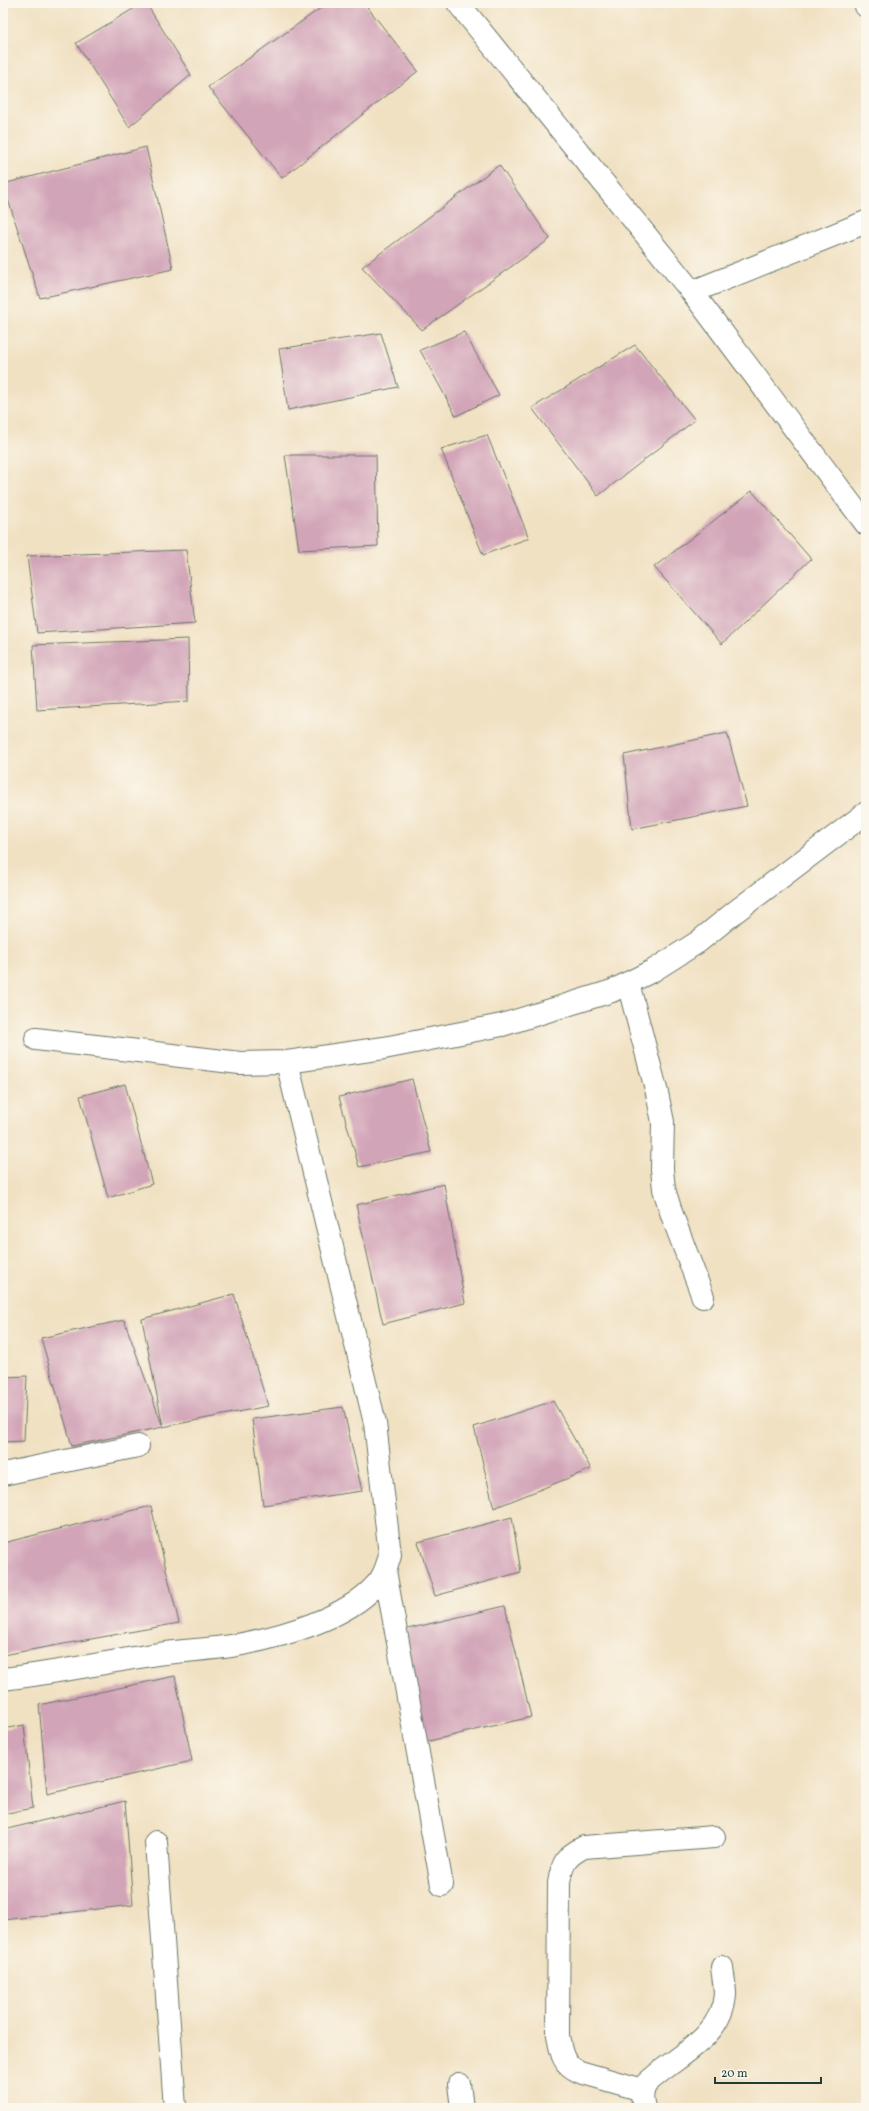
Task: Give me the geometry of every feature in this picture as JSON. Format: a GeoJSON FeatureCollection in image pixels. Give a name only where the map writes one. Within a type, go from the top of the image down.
{"type":"FeatureCollection","features":[{"type":"Feature","properties":{"kind":"street"},"geometry":{"type":"LineString","coordinates":[[458,3],[692,292],[866,524]]}},
{"type":"Feature","properties":{"kind":"street"},"geometry":{"type":"LineString","coordinates":[[692,292],[866,222]]}},
{"type":"Feature","properties":{"kind":"street"},"geometry":{"type":"LineString","coordinates":[[36,1039],[240,1063],[287,1062],[384,1048],[502,1025],[612,991],[654,970],[698,942],[735,912],[866,813]]}},
{"type":"Feature","properties":{"kind":"street"},"geometry":{"type":"LineString","coordinates":[[628,983],[663,1122],[662,1169],[664,1189],[672,1216],[703,1297]]}},
{"type":"Feature","properties":{"kind":"street"},"geometry":{"type":"LineString","coordinates":[[3,1679],[166,1653],[236,1645],[271,1637],[339,1614],[361,1599],[377,1585],[386,1571],[390,1555],[375,1423],[287,1062]]}},
{"type":"Feature","properties":{"kind":"street"},"geometry":{"type":"LineString","coordinates":[[3,1474],[138,1446]]}},
{"type":"Feature","properties":{"kind":"street"},"geometry":{"type":"LineString","coordinates":[[386,1571],[442,1885]]}},
{"type":"Feature","properties":{"kind":"street"},"geometry":{"type":"LineString","coordinates":[[714,1837],[584,1847],[568,1858],[562,1866],[559,1883],[558,2034],[564,2059],[570,2068],[643,2099],[651,2079],[689,2052],[708,2031],[723,2005],[725,1994],[722,1967]]}},
{"type":"Feature","properties":{"kind":"street"},"geometry":{"type":"LineString","coordinates":[[156,1842],[175,2108]]}},
{"type":"Feature","properties":{"kind":"street"},"geometry":{"type":"LineString","coordinates":[[459,2084],[462,2108]]}},
{"type":"Feature","properties":{"kind":"building"},"geometry":{"type":"Polygon","coordinates":[[[143,3],[146,3],[191,75],[129,127],[76,43],[143,3]]]}},
{"type":"Feature","properties":{"kind":"building"},"geometry":{"type":"Polygon","coordinates":[[[328,3],[364,3],[418,71],[282,178],[208,87],[328,3]]]}},
{"type":"Feature","properties":{"kind":"building"},"geometry":{"type":"Polygon","coordinates":[[[146,147],[173,269],[40,298],[3,184],[146,147]]]}},
{"type":"Feature","properties":{"kind":"building"},"geometry":{"type":"Polygon","coordinates":[[[499,165],[550,239],[422,330],[362,267],[499,165]]]}},
{"type":"Feature","properties":{"kind":"building"},"geometry":{"type":"Polygon","coordinates":[[[464,332],[499,395],[456,416],[420,350],[464,332]]]}},
{"type":"Feature","properties":{"kind":"building"},"geometry":{"type":"Polygon","coordinates":[[[381,333],[398,387],[288,410],[279,349],[381,333]]]}},
{"type":"Feature","properties":{"kind":"building"},"geometry":{"type":"Polygon","coordinates":[[[635,345],[695,420],[598,496],[532,408],[635,345]]]}},
{"type":"Feature","properties":{"kind":"building"},"geometry":{"type":"Polygon","coordinates":[[[487,435],[529,538],[483,555],[441,449],[487,435]]]}},
{"type":"Feature","properties":{"kind":"building"},"geometry":{"type":"Polygon","coordinates":[[[285,455],[376,455],[378,546],[299,550],[285,455]]]}},
{"type":"Feature","properties":{"kind":"building"},"geometry":{"type":"Polygon","coordinates":[[[752,491],[811,559],[722,644],[654,567],[752,491]]]}},
{"type":"Feature","properties":{"kind":"building"},"geometry":{"type":"Polygon","coordinates":[[[186,550],[195,623],[37,633],[27,556],[186,550]]]}},
{"type":"Feature","properties":{"kind":"building"},"geometry":{"type":"Polygon","coordinates":[[[188,639],[189,701],[37,710],[33,645],[188,639]]]}},
{"type":"Feature","properties":{"kind":"building"},"geometry":{"type":"Polygon","coordinates":[[[727,733],[747,806],[632,829],[624,755],[727,733]]]}},
{"type":"Feature","properties":{"kind":"building"},"geometry":{"type":"Polygon","coordinates":[[[412,1079],[431,1152],[359,1167],[339,1097],[412,1079]]]}},
{"type":"Feature","properties":{"kind":"building"},"geometry":{"type":"Polygon","coordinates":[[[125,1084],[152,1184],[108,1198],[80,1096],[125,1084]]]}},
{"type":"Feature","properties":{"kind":"building"},"geometry":{"type":"Polygon","coordinates":[[[444,1184],[465,1303],[383,1324],[356,1205],[444,1184]]]}},
{"type":"Feature","properties":{"kind":"building"},"geometry":{"type":"Polygon","coordinates":[[[234,1294],[268,1406],[163,1427],[142,1319],[234,1294]]]}},
{"type":"Feature","properties":{"kind":"building"},"geometry":{"type":"Polygon","coordinates":[[[124,1320],[163,1427],[72,1446],[41,1338],[124,1320]]]}},
{"type":"Feature","properties":{"kind":"building"},"geometry":{"type":"Polygon","coordinates":[[[27,1376],[24,1441],[3,1442],[3,1377],[27,1376]]]}},
{"type":"Feature","properties":{"kind":"building"},"geometry":{"type":"Polygon","coordinates":[[[553,1401],[591,1469],[494,1508],[474,1427],[553,1401]]]}},
{"type":"Feature","properties":{"kind":"building"},"geometry":{"type":"Polygon","coordinates":[[[343,1407],[362,1491],[263,1505],[252,1419],[343,1407]]]}},
{"type":"Feature","properties":{"kind":"building"},"geometry":{"type":"Polygon","coordinates":[[[151,1506],[179,1623],[3,1655],[3,1543],[151,1506]]]}},
{"type":"Feature","properties":{"kind":"building"},"geometry":{"type":"Polygon","coordinates":[[[512,1517],[521,1572],[435,1596],[418,1542],[512,1517]]]}},
{"type":"Feature","properties":{"kind":"building"},"geometry":{"type":"Polygon","coordinates":[[[505,1606],[531,1717],[425,1742],[399,1631],[505,1606]]]}},
{"type":"Feature","properties":{"kind":"building"},"geometry":{"type":"Polygon","coordinates":[[[175,1676],[192,1761],[47,1794],[39,1705],[175,1676]]]}},
{"type":"Feature","properties":{"kind":"building"},"geometry":{"type":"Polygon","coordinates":[[[24,1725],[33,1808],[3,1814],[3,1729],[24,1725]]]}},
{"type":"Feature","properties":{"kind":"building"},"geometry":{"type":"Polygon","coordinates":[[[125,1801],[133,1905],[3,1920],[3,1830],[125,1801]]]}}]}
